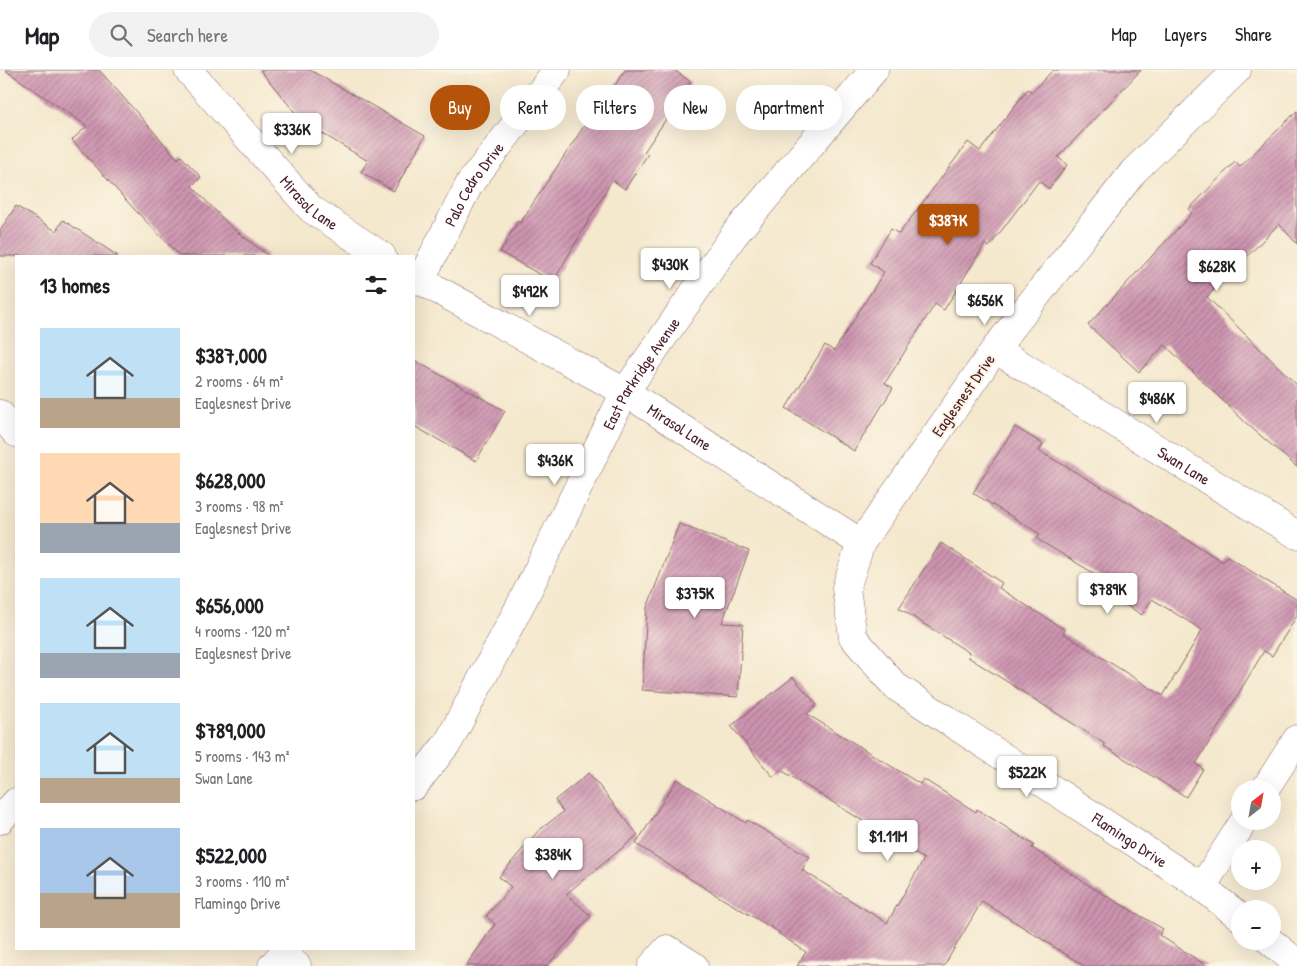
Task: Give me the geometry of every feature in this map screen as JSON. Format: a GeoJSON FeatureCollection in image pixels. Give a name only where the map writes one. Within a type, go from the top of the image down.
{"type":"FeatureCollection","features":[{"type":"Feature","properties":{"kind":"street","name":"Mirasol Lane"},"geometry":{"type":"LineString","coordinates":[[188,70],[311,209],[380,255]]}},
{"type":"Feature","properties":{"kind":"street","name":"Palo Cedro Drive"},"geometry":{"type":"LineString","coordinates":[[417,279],[470,183],[557,70]]}},
{"type":"Feature","properties":{"kind":"street","name":"East Parkridge Avenue"},"geometry":{"type":"LineString","coordinates":[[415,785],[449,741],[524,598],[625,392],[734,235],[874,70]]}},
{"type":"Feature","properties":{"kind":"street","name":"Eaglesnest Drive"},"geometry":{"type":"LineString","coordinates":[[853,636],[846,588],[861,543],[995,349],[1134,171],[1237,70]]}},
{"type":"Feature","properties":{"kind":"street","name":"Mirasol Lane"},"geometry":{"type":"LineString","coordinates":[[417,279],[625,392],[861,543]]}},
{"type":"Feature","properties":{"kind":"street","name":"Swan Lane"},"geometry":{"type":"LineString","coordinates":[[995,349],[1297,535]]}},
{"type":"Feature","properties":{"kind":"street"},"geometry":{"type":"LineString","coordinates":[[0,414],[15,432]]}},
{"type":"Feature","properties":{"kind":"street","name":"Flamingo Drive"},"geometry":{"type":"LineString","coordinates":[[853,636],[895,686],[1202,887],[1231,911]]}},
{"type":"Feature","properties":{"kind":"street"},"geometry":{"type":"LineString","coordinates":[[1271,780],[1297,739]]}},
{"type":"Feature","properties":{"kind":"street"},"geometry":{"type":"LineString","coordinates":[[0,820],[15,803]]}},
{"type":"Feature","properties":{"kind":"street"},"geometry":{"type":"LineString","coordinates":[[1202,887],[1238,830]]}},
{"type":"Feature","properties":{"kind":"street"},"geometry":{"type":"LineString","coordinates":[[1281,950],[1297,963]]}},
{"type":"Feature","properties":{"kind":"street"},"geometry":{"type":"LineString","coordinates":[[660,958],[694,966]]}},
{"type":"Feature","properties":{"kind":"building"},"geometry":{"type":"Polygon","coordinates":[[[5,70],[99,70],[178,159],[181,156],[201,177],[192,186],[231,227],[268,255],[179,255],[134,209],[72,140],[87,126],[5,70]]]}},
{"type":"Feature","properties":{"kind":"building"},"geometry":{"type":"Polygon","coordinates":[[[260,70],[310,70],[425,136],[394,191],[361,172],[368,161],[303,122],[260,70]]]}},
{"type":"Feature","properties":{"kind":"building"},"geometry":{"type":"Polygon","coordinates":[[[625,70],[674,70],[691,82],[689,85],[664,85],[664,122],[644,152],[648,154],[625,189],[612,180],[553,282],[500,252],[518,221],[520,223],[581,130],[654,130],[654,85],[615,85],[625,70]]]}},
{"type":"Feature","properties":{"kind":"building"},"geometry":{"type":"Polygon","coordinates":[[[1053,70],[1141,70],[1058,157],[1067,165],[1049,189],[1039,181],[989,247],[985,244],[944,310],[935,304],[885,383],[893,388],[854,451],[786,408],[825,345],[834,351],[884,272],[870,263],[891,229],[899,234],[968,142],[980,151],[1028,89],[1032,92],[1053,70]]]}},
{"type":"Feature","properties":{"kind":"building"},"geometry":{"type":"Polygon","coordinates":[[[1297,111],[1297,244],[1279,224],[1207,297],[1297,385],[1297,467],[1246,423],[1165,345],[1139,372],[1088,325],[1192,213],[1189,209],[1235,162],[1240,167],[1297,111]]]}},
{"type":"Feature","properties":{"kind":"building"},"geometry":{"type":"Polygon","coordinates":[[[16,206],[56,231],[63,220],[116,255],[0,256],[0,231],[16,206]]]}},
{"type":"Feature","properties":{"kind":"building"},"geometry":{"type":"Polygon","coordinates":[[[415,361],[505,411],[476,461],[415,427],[415,361]]]}},
{"type":"Feature","properties":{"kind":"building"},"geometry":{"type":"Polygon","coordinates":[[[1015,427],[1043,444],[1039,451],[1131,504],[1223,562],[1227,556],[1297,600],[1297,616],[1272,656],[1264,651],[1196,764],[1203,769],[1186,797],[968,657],[971,654],[899,608],[941,543],[1002,583],[999,588],[1065,630],[1063,633],[1163,696],[1202,630],[1152,599],[1142,615],[1105,591],[1110,583],[1037,539],[1040,534],[973,493],[1015,427]]]}},
{"type":"Feature","properties":{"kind":"building"},"geometry":{"type":"Polygon","coordinates":[[[679,524],[749,551],[722,623],[743,624],[738,697],[642,690],[647,608],[679,524]]]}},
{"type":"Feature","properties":{"kind":"building"},"geometry":{"type":"Polygon","coordinates":[[[793,677],[817,705],[807,714],[920,784],[923,779],[976,812],[977,809],[1034,845],[1032,848],[1093,888],[1163,929],[1159,935],[1207,966],[1084,966],[982,901],[944,966],[797,966],[806,952],[779,932],[711,892],[636,844],[677,779],[746,823],[747,820],[810,857],[802,870],[887,923],[924,859],[781,770],[773,777],[731,726],[793,677]]]}},
{"type":"Feature","properties":{"kind":"building"},"geometry":{"type":"Polygon","coordinates":[[[589,773],[638,835],[566,894],[591,916],[547,966],[466,966],[495,924],[486,916],[511,887],[499,877],[538,831],[563,812],[555,800],[589,773]]]}}]}
